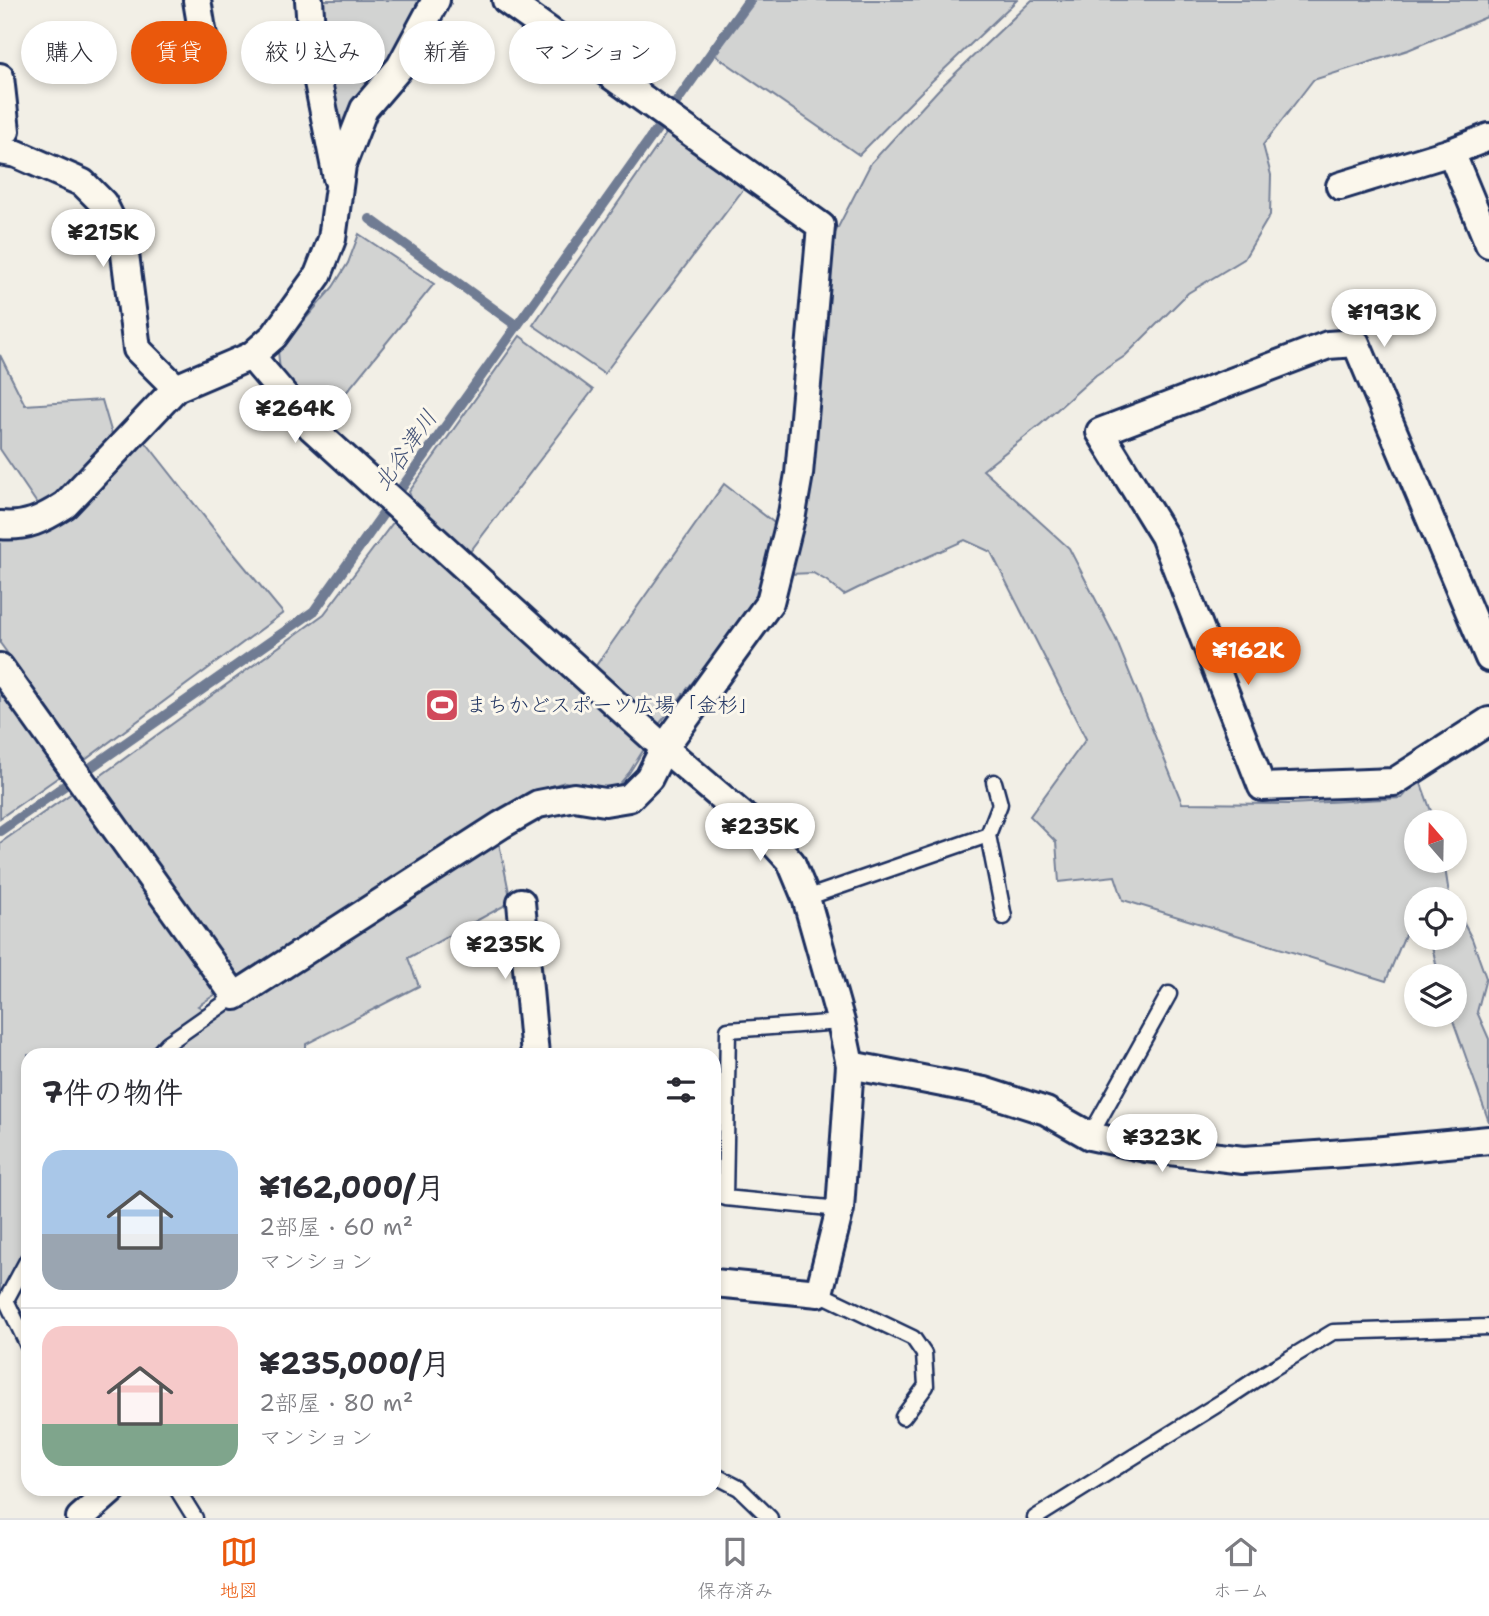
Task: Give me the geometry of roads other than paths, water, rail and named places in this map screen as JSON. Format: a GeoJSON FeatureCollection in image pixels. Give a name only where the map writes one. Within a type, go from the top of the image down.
{"type":"FeatureCollection","features":[{"type":"Feature","properties":{"kind":"street"},"geometry":{"type":"LineString","coordinates":[[197,0],[200,21]]}},
{"type":"Feature","properties":{"kind":"street"},"geometry":{"type":"LineString","coordinates":[[309,0],[313,57],[339,187]]}},
{"type":"Feature","properties":{"kind":"street"},"geometry":{"type":"LineString","coordinates":[[0,525],[25,524],[45,518],[65,505],[176,388],[251,356],[274,336],[318,275],[332,239],[342,164],[365,109],[400,67],[436,0]]}},
{"type":"Feature","properties":{"kind":"street"},"geometry":{"type":"LineString","coordinates":[[0,667],[234,996],[538,804],[574,797],[605,802],[629,798],[649,778],[664,748],[770,602],[799,474],[821,226],[506,0]]}},
{"type":"Feature","properties":{"kind":"street"},"geometry":{"type":"LineString","coordinates":[[0,77],[6,131],[0,132]]}},
{"type":"Feature","properties":{"kind":"street"},"geometry":{"type":"LineString","coordinates":[[1340,186],[1451,152],[1489,137]]}},
{"type":"Feature","properties":{"kind":"street"},"geometry":{"type":"LineString","coordinates":[[0,151],[17,154],[83,183],[103,203],[124,246],[137,349],[176,388]]}},
{"type":"Feature","properties":{"kind":"street"},"geometry":{"type":"LineString","coordinates":[[1451,152],[1489,244]]}},
{"type":"Feature","properties":{"kind":"street"},"geometry":{"type":"LineString","coordinates":[[1489,658],[1356,343],[1328,345],[1100,432],[1164,536],[1262,788],[1394,782],[1489,721]]}},
{"type":"Feature","properties":{"kind":"street"},"geometry":{"type":"LineString","coordinates":[[251,356],[312,428],[664,748],[770,839],[792,862],[806,898],[841,1022],[850,1065],[840,1209],[819,1293],[721,1284]]}},
{"type":"Feature","properties":{"kind":"street"},"geometry":{"type":"LineString","coordinates":[[521,902],[535,1048]]}},
{"type":"Feature","properties":{"kind":"street"},"geometry":{"type":"LineString","coordinates":[[850,1065],[984,1091],[1046,1111],[1090,1136],[1146,1148],[1243,1160],[1489,1140]]}},
{"type":"Feature","properties":{"kind":"lane"},"geometry":{"type":"LineString","coordinates":[[995,782],[1000,804],[988,835],[1004,917]]}},
{"type":"Feature","properties":{"kind":"lane"},"geometry":{"type":"LineString","coordinates":[[806,898],[988,835]]}},
{"type":"Feature","properties":{"kind":"lane"},"geometry":{"type":"LineString","coordinates":[[1090,1136],[1169,994]]}},
{"type":"Feature","properties":{"kind":"lane"},"geometry":{"type":"LineString","coordinates":[[163,1048],[234,996]]}},
{"type":"Feature","properties":{"kind":"lane"},"geometry":{"type":"LineString","coordinates":[[840,1209],[725,1198],[728,1030],[841,1022]]}},
{"type":"Feature","properties":{"kind":"lane"},"geometry":{"type":"LineString","coordinates":[[21,1272],[6,1300],[21,1331]]}},
{"type":"Feature","properties":{"kind":"lane"},"geometry":{"type":"LineString","coordinates":[[819,1293],[913,1338],[924,1354],[926,1386],[903,1417]]}},
{"type":"Feature","properties":{"kind":"lane"},"geometry":{"type":"LineString","coordinates":[[1035,1518],[1333,1332],[1489,1327]]}},
{"type":"Feature","properties":{"kind":"lane"},"geometry":{"type":"LineString","coordinates":[[721,1479],[739,1488],[770,1518]]}},
{"type":"Feature","properties":{"kind":"lane"},"geometry":{"type":"LineString","coordinates":[[181,1496],[195,1518]]}},
{"type":"Feature","properties":{"kind":"waterway","name":"北谷津川"},"geometry":{"type":"LineString","coordinates":[[0,831],[314,611],[749,0]]}},
{"type":"Feature","properties":{"kind":"waterway"},"geometry":{"type":"LineString","coordinates":[[370,219],[517,326]]}},
{"type":"Feature","properties":{"kind":"place","name":"まちかどスポーツ広場「金杉」"},"geometry":{"type":"Point","coordinates":[442,705]}}]}
